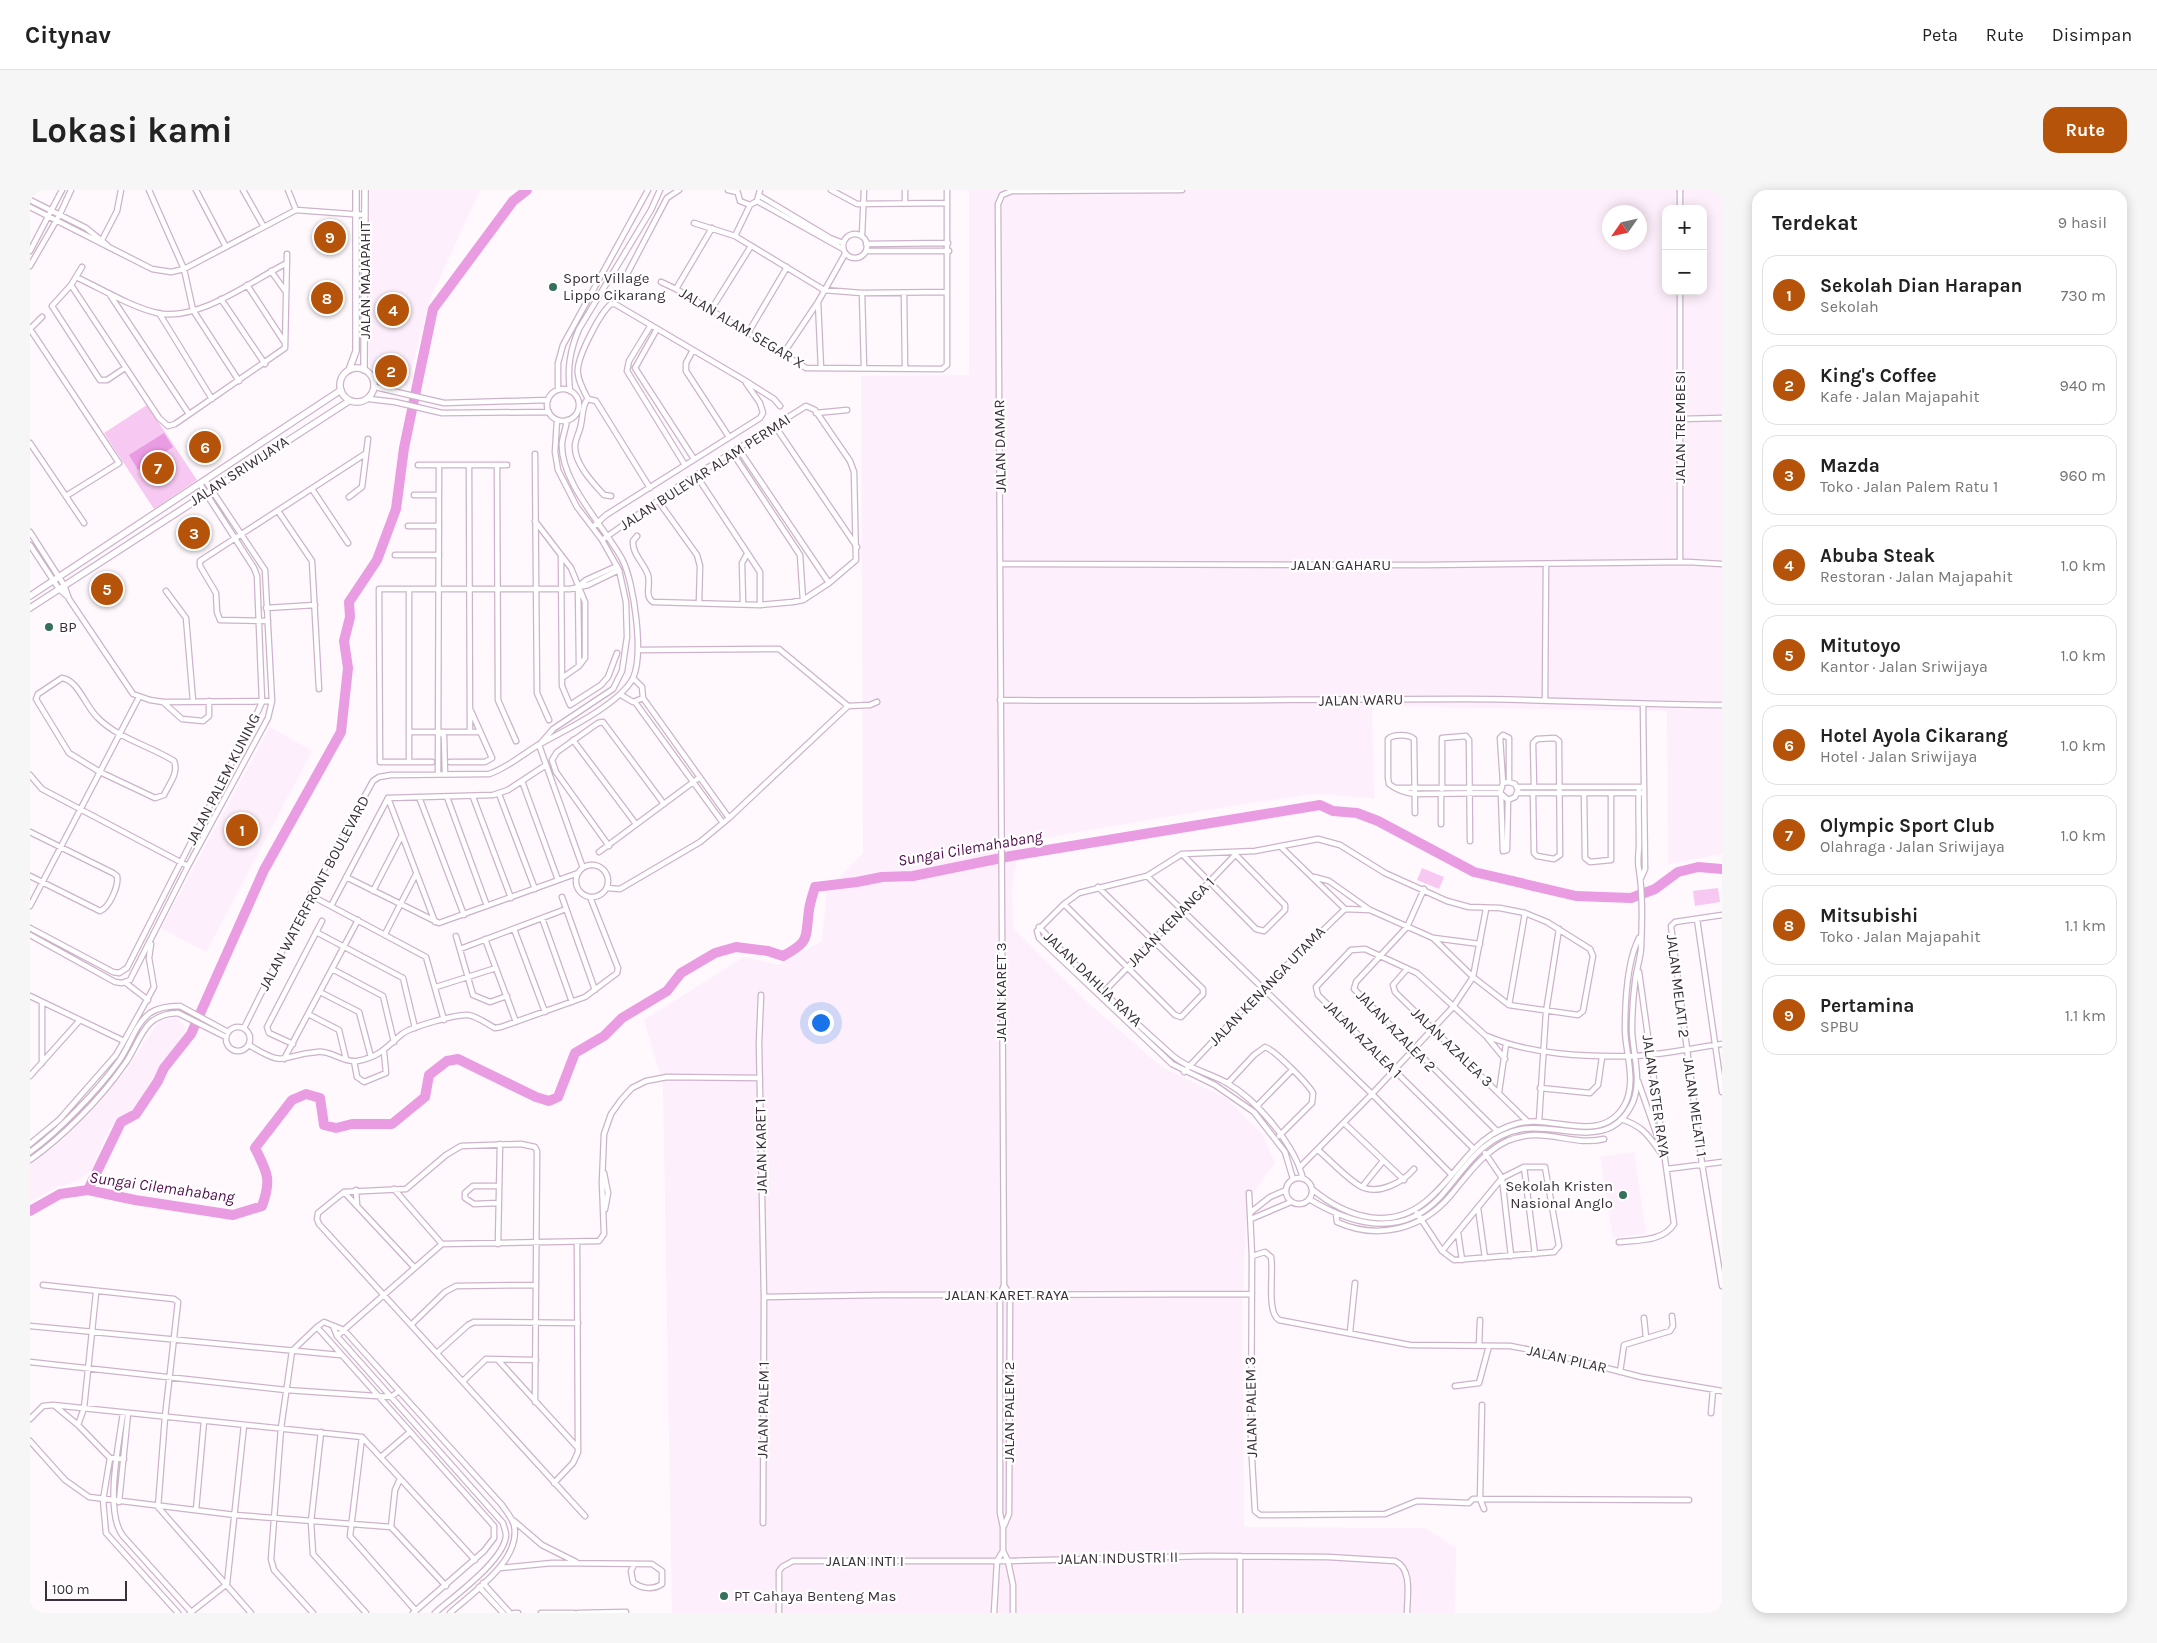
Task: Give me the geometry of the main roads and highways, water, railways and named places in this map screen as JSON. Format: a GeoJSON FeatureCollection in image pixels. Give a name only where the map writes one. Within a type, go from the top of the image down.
{"type":"FeatureCollection","features":[{"type":"Feature","properties":{"kind":"waterway"},"geometry":{"type":"LineString","coordinates":[[88,1190],[121,1122],[136,1114],[158,1081],[164,1068],[191,1034],[264,870],[341,732],[348,668],[344,641],[350,617],[349,602],[377,560],[396,509],[404,448],[433,309],[513,201],[527,190]]}},
{"type":"Feature","properties":{"kind":"waterway","name":"Sungai Cilemahabang"},"geometry":{"type":"LineString","coordinates":[[30,1211],[60,1194],[88,1190],[135,1200],[233,1215],[262,1206],[267,1189],[267,1176],[255,1148],[292,1100],[306,1094],[320,1098],[324,1125],[336,1128],[352,1124],[392,1124],[425,1097],[429,1075],[447,1061],[458,1059],[536,1097],[549,1101],[558,1097],[575,1053],[604,1036],[622,1018],[667,991],[681,973],[715,953],[736,947],[768,951],[783,956],[792,951],[805,938],[809,907],[815,887],[882,877],[913,876],[1011,856],[1320,805],[1333,811],[1357,813],[1378,821],[1474,872],[1576,896],[1631,898],[1655,889],[1678,872],[1698,867],[1722,869]]}},
{"type":"Feature","properties":{"kind":"place","name":"Pertamina"},"geometry":{"type":"Point","coordinates":[330,237]}},
{"type":"Feature","properties":{"kind":"place","name":"Sport Village Lippo Cikarang"},"geometry":{"type":"Point","coordinates":[553,287]}},
{"type":"Feature","properties":{"kind":"place","name":"Mitsubishi"},"geometry":{"type":"Point","coordinates":[327,298]}},
{"type":"Feature","properties":{"kind":"place","name":"Abuba Steak"},"geometry":{"type":"Point","coordinates":[393,310]}},
{"type":"Feature","properties":{"kind":"place","name":"King's Coffee"},"geometry":{"type":"Point","coordinates":[391,371]}},
{"type":"Feature","properties":{"kind":"place","name":"Hotel Ayola Cikarang"},"geometry":{"type":"Point","coordinates":[205,447]}},
{"type":"Feature","properties":{"kind":"place","name":"Olympic Sport Club"},"geometry":{"type":"Point","coordinates":[158,468]}},
{"type":"Feature","properties":{"kind":"place","name":"Mazda"},"geometry":{"type":"Point","coordinates":[194,533]}},
{"type":"Feature","properties":{"kind":"place","name":"Mitutoyo"},"geometry":{"type":"Point","coordinates":[107,589]}},
{"type":"Feature","properties":{"kind":"place","name":"BP"},"geometry":{"type":"Point","coordinates":[49,627]}},
{"type":"Feature","properties":{"kind":"place","name":"Sekolah Dian Harapan"},"geometry":{"type":"Point","coordinates":[242,830]}},
{"type":"Feature","properties":{"kind":"place","name":"Sekolah Kristen Nasional Anglo"},"geometry":{"type":"Point","coordinates":[1623,1195]}},
{"type":"Feature","properties":{"kind":"place","name":"PT Cahaya Benteng Mas"},"geometry":{"type":"Point","coordinates":[724,1596]}}]}
